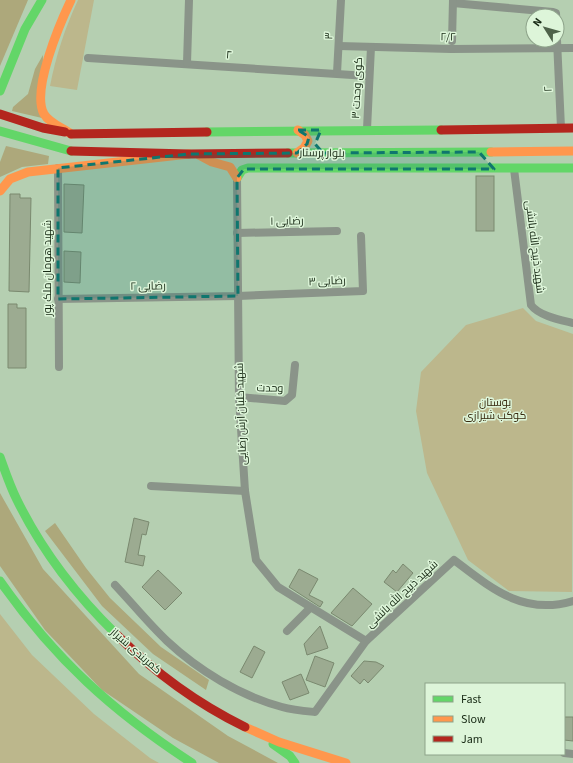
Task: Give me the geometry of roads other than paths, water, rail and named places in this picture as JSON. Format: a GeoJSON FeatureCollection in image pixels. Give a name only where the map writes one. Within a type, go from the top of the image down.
{"type":"FeatureCollection","features":[{"type":"Feature","properties":{"kind":"main road"},"geometry":{"type":"LineString","coordinates":[[0,91],[6,73],[37,0]]}},
{"type":"Feature","properties":{"kind":"main road"},"geometry":{"type":"LineString","coordinates":[[25,29],[42,0]]}},
{"type":"Feature","properties":{"kind":"main road"},"geometry":{"type":"LineString","coordinates":[[71,0],[48,61],[40,96],[40,104],[43,113],[71,134]]}},
{"type":"Feature","properties":{"kind":"main road","name":"بلوار پرستار"},"geometry":{"type":"LineString","coordinates":[[0,114],[44,128],[71,134],[367,129],[573,128]]}},
{"type":"Feature","properties":{"kind":"main road"},"geometry":{"type":"LineString","coordinates":[[297,153],[304,148],[308,141],[306,134],[298,130]]}},
{"type":"Feature","properties":{"kind":"main road"},"geometry":{"type":"LineString","coordinates":[[321,130],[315,143],[323,153]]}},
{"type":"Feature","properties":{"kind":"main road","name":"بلوار پرستار"},"geometry":{"type":"LineString","coordinates":[[0,131],[71,151],[193,154],[573,150]]}},
{"type":"Feature","properties":{"kind":"main road"},"geometry":{"type":"LineString","coordinates":[[460,168],[476,152],[494,169]]}},
{"type":"Feature","properties":{"kind":"main road"},"geometry":{"type":"LineString","coordinates":[[0,191],[10,179],[18,174],[28,172],[193,154],[230,168],[237,178],[242,170],[248,168],[573,168]]}},
{"type":"Feature","properties":{"kind":"main road","name":"کمربندی شیراز"},"geometry":{"type":"LineString","coordinates":[[0,457],[14,494],[44,549],[88,604],[133,651],[158,671],[204,703],[241,726],[283,743],[346,763]]}},
{"type":"Feature","properties":{"kind":"main road"},"geometry":{"type":"LineString","coordinates":[[0,581],[20,611],[66,665],[112,708],[161,744],[192,763]]}},
{"type":"Feature","properties":{"kind":"main road"},"geometry":{"type":"LineString","coordinates":[[241,726],[283,751],[295,763]]}},
{"type":"Feature","properties":{"kind":"street"},"geometry":{"type":"LineString","coordinates":[[187,63],[189,0]]}},
{"type":"Feature","properties":{"kind":"street","name":"۳"},"geometry":{"type":"LineString","coordinates":[[337,73],[341,0]]}},
{"type":"Feature","properties":{"kind":"street"},"geometry":{"type":"LineString","coordinates":[[452,41],[453,2],[525,10]]}},
{"type":"Feature","properties":{"kind":"street","name":"۲/۲"},"geometry":{"type":"LineString","coordinates":[[339,46],[371,47],[525,45]]}},
{"type":"Feature","properties":{"kind":"street","name":"کوی وحدت ۳"},"geometry":{"type":"LineString","coordinates":[[367,129],[368,76],[371,47]]}},
{"type":"Feature","properties":{"kind":"street","name":"۲"},"geometry":{"type":"LineString","coordinates":[[557,48],[561,128]]}},
{"type":"Feature","properties":{"kind":"street","name":"۲"},"geometry":{"type":"LineString","coordinates":[[88,58],[187,63],[368,76]]}},
{"type":"Feature","properties":{"kind":"street","name":"شهید هومان ملک پور"},"geometry":{"type":"LineString","coordinates":[[58,168],[59,367]]}},
{"type":"Feature","properties":{"kind":"street","name":"شهید ذبیح الله بانشی"},"geometry":{"type":"LineString","coordinates":[[514,169],[531,305],[533,308],[542,313],[573,323]]}},
{"type":"Feature","properties":{"kind":"street","name":"شهید خلبان آرش رضایی"},"geometry":{"type":"LineString","coordinates":[[237,178],[239,397],[245,491],[256,560],[278,587],[366,642]]}},
{"type":"Feature","properties":{"kind":"street","name":"رضایی ۱"},"geometry":{"type":"LineString","coordinates":[[237,233],[337,231]]}},
{"type":"Feature","properties":{"kind":"street","name":"رضایی ۳"},"geometry":{"type":"LineString","coordinates":[[238,296],[363,291],[361,236]]}},
{"type":"Feature","properties":{"kind":"street","name":"رضایی ۲"},"geometry":{"type":"LineString","coordinates":[[58,299],[238,296]]}},
{"type":"Feature","properties":{"kind":"street","name":"وحدت"},"geometry":{"type":"LineString","coordinates":[[239,397],[285,400],[289,398],[292,395],[295,365]]}},
{"type":"Feature","properties":{"kind":"street"},"geometry":{"type":"LineString","coordinates":[[151,486],[245,491]]}},
{"type":"Feature","properties":{"kind":"street","name":"شهید ذبیح الله بانشی"},"geometry":{"type":"LineString","coordinates":[[115,585],[167,641],[196,664],[234,688],[258,699],[282,708],[315,712],[366,642],[454,560],[503,596],[528,603],[558,605],[573,600]]}},
{"type":"Feature","properties":{"kind":"street"},"geometry":{"type":"LineString","coordinates":[[287,631],[310,608]]}},
{"type":"Feature","properties":{"kind":"park label","name":"بوستان کوکب شیرازی"},"geometry":{"type":"Point","coordinates":[495,408]}}]}
